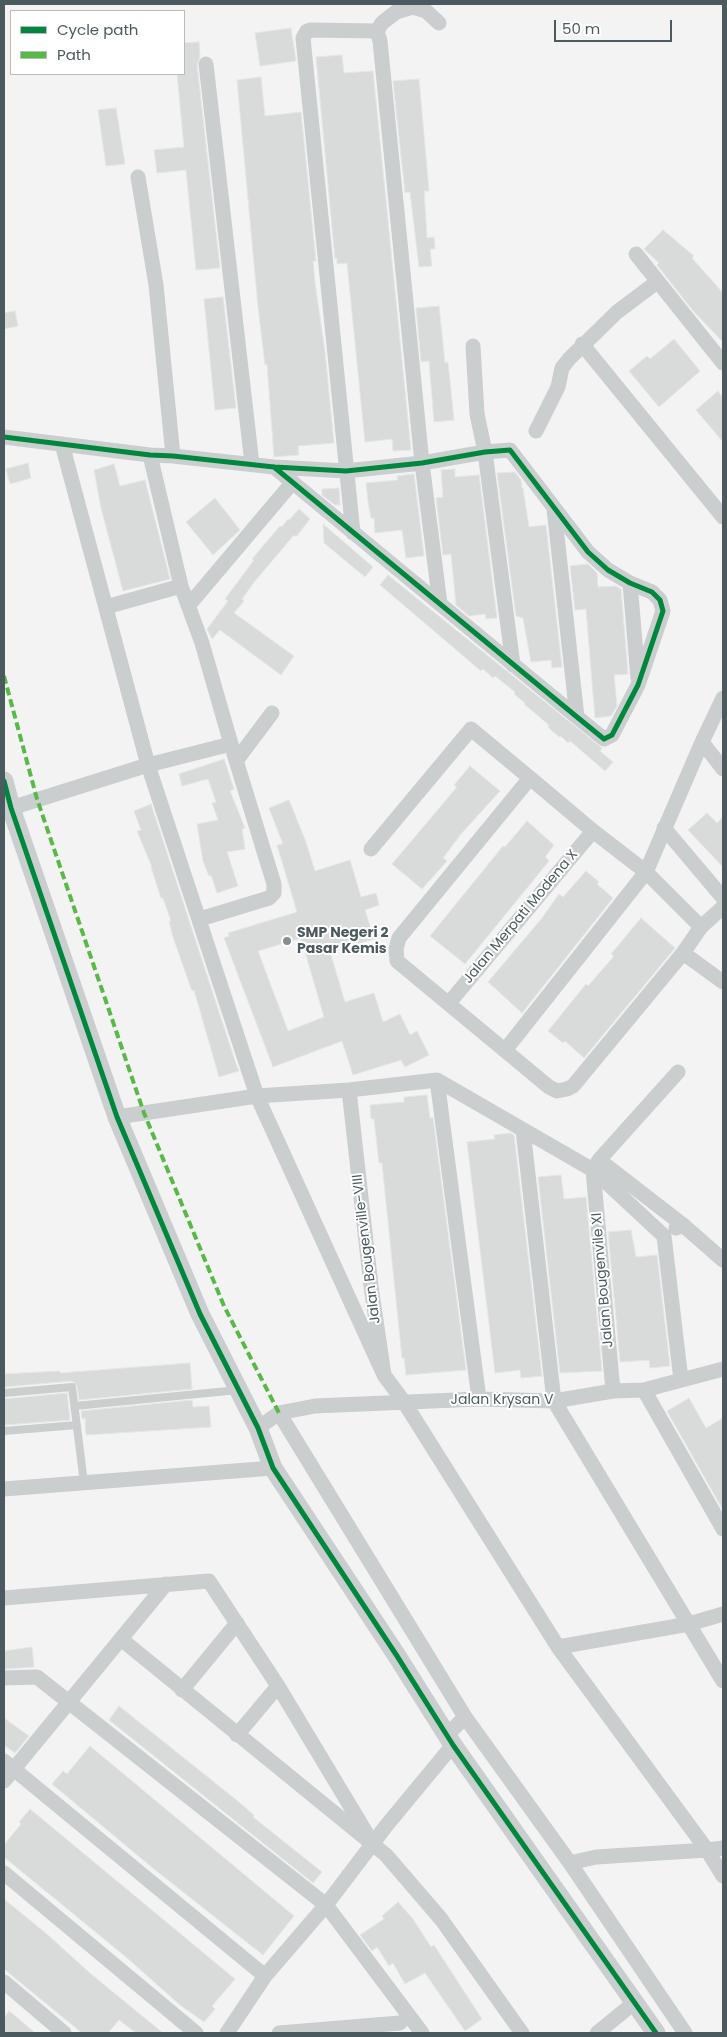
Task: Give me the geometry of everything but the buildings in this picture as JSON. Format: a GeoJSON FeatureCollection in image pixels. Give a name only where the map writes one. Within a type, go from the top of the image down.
{"type":"FeatureCollection","features":[{"type":"Feature","properties":{"kind":"street"},"geometry":{"type":"LineString","coordinates":[[439,23],[426,11],[413,7],[396,12],[382,23],[377,31],[380,41],[422,463],[440,604]]}},
{"type":"Feature","properties":{"kind":"street"},"geometry":{"type":"LineString","coordinates":[[353,533],[303,38],[307,31],[310,30],[377,31]]}},
{"type":"Feature","properties":{"kind":"street"},"geometry":{"type":"LineString","coordinates":[[206,64],[252,464]]}},
{"type":"Feature","properties":{"kind":"street"},"geometry":{"type":"LineString","coordinates":[[138,177],[156,285],[173,456]]}},
{"type":"Feature","properties":{"kind":"street"},"geometry":{"type":"LineString","coordinates":[[636,254],[723,364]]}},
{"type":"Feature","properties":{"kind":"street"},"geometry":{"type":"LineString","coordinates":[[536,431],[558,387],[562,368],[582,344],[616,312],[657,282]]}},
{"type":"Feature","properties":{"kind":"street"},"geometry":{"type":"LineString","coordinates":[[582,344],[723,517]]}},
{"type":"Feature","properties":{"kind":"street"},"geometry":{"type":"LineString","coordinates":[[473,346],[477,414],[485,452],[513,665]]}},
{"type":"Feature","properties":{"kind":"street"},"geometry":{"type":"LineString","coordinates":[[4,437],[150,455],[274,467],[346,471],[422,463],[485,452],[510,450],[588,552],[608,570],[630,583],[652,592],[660,600],[663,611],[638,685],[612,735],[608,738],[602,737],[577,718],[274,467]]}},
{"type":"Feature","properties":{"kind":"street"},"geometry":{"type":"LineString","coordinates":[[62,444],[148,765],[257,1096],[384,1375]]}},
{"type":"Feature","properties":{"kind":"street"},"geometry":{"type":"LineString","coordinates":[[150,455],[181,586],[202,643],[274,884],[274,893],[269,898],[200,919]]}},
{"type":"Feature","properties":{"kind":"street"},"geometry":{"type":"LineString","coordinates":[[188,605],[292,483]]}},
{"type":"Feature","properties":{"kind":"street"},"geometry":{"type":"LineString","coordinates":[[554,508],[577,718]]}},
{"type":"Feature","properties":{"kind":"street"},"geometry":{"type":"LineString","coordinates":[[630,583],[638,685]]}},
{"type":"Feature","properties":{"kind":"street"},"geometry":{"type":"LineString","coordinates":[[106,607],[181,586]]}},
{"type":"Feature","properties":{"kind":"street"},"geometry":{"type":"LineString","coordinates":[[506,1049],[646,872],[723,698]]}},
{"type":"Feature","properties":{"kind":"street"},"geometry":{"type":"LineString","coordinates":[[236,762],[272,714]]}},
{"type":"Feature","properties":{"kind":"street"},"geometry":{"type":"LineString","coordinates":[[371,850],[471,729],[593,831],[646,872],[702,927]]}},
{"type":"Feature","properties":{"kind":"street"},"geometry":{"type":"LineString","coordinates":[[702,742],[723,769]]}},
{"type":"Feature","properties":{"kind":"street"},"geometry":{"type":"LineString","coordinates":[[11,808],[148,765],[231,744]]}},
{"type":"Feature","properties":{"kind":"street"},"geometry":{"type":"LineString","coordinates":[[530,778],[399,938],[396,949],[398,961],[506,1049],[549,1087],[557,1091],[573,1086],[683,953],[702,927],[723,907]]}},
{"type":"Feature","properties":{"kind":"street"},"geometry":{"type":"LineString","coordinates":[[4,781],[11,808],[117,1117],[200,1314],[258,1428],[273,1468],[450,1740],[656,2033]]}},
{"type":"Feature","properties":{"kind":"street"},"geometry":{"type":"LineString","coordinates":[[664,828],[723,898]]}},
{"type":"Feature","properties":{"kind":"street","name":"Jalan Merpati Modena X"},"geometry":{"type":"LineString","coordinates":[[449,1003],[593,831]]}},
{"type":"Feature","properties":{"kind":"street"},"geometry":{"type":"LineString","coordinates":[[683,953],[723,982]]}},
{"type":"Feature","properties":{"kind":"street"},"geometry":{"type":"LineString","coordinates":[[596,1165],[678,1072]]}},
{"type":"Feature","properties":{"kind":"street"},"geometry":{"type":"LineString","coordinates":[[117,1117],[257,1096],[349,1090],[437,1080],[523,1130],[596,1165],[684,1225],[723,1260]]}},
{"type":"Feature","properties":{"kind":"street"},"geometry":{"type":"LineString","coordinates":[[437,1080],[479,1399]]}},
{"type":"Feature","properties":{"kind":"street","name":"Jalan Bougenville-VIII"},"geometry":{"type":"LineString","coordinates":[[349,1090],[371,1286],[384,1375],[404,1402],[558,1647],[707,1850],[723,1876]]}},
{"type":"Feature","properties":{"kind":"street"},"geometry":{"type":"LineString","coordinates":[[523,1130],[554,1401],[723,1681]]}},
{"type":"Feature","properties":{"kind":"street"},"geometry":{"type":"LineString","coordinates":[[596,1165],[664,1236],[681,1380]]}},
{"type":"Feature","properties":{"kind":"street","name":"Jalan Bougenvile XI"},"geometry":{"type":"LineString","coordinates":[[596,1165],[613,1391]]}},
{"type":"Feature","properties":{"kind":"street"},"geometry":{"type":"LineString","coordinates":[[664,1236],[684,1225]]}},
{"type":"Feature","properties":{"kind":"street","name":"Jalan Krysan V"},"geometry":{"type":"LineString","coordinates":[[279,1414],[315,1406],[479,1399],[554,1401],[613,1391],[644,1390],[723,1369]]}},
{"type":"Feature","properties":{"kind":"street"},"geometry":{"type":"LineString","coordinates":[[644,1390],[723,1529]]}},
{"type":"Feature","properties":{"kind":"street"},"geometry":{"type":"LineString","coordinates":[[258,1428],[279,1414],[465,1717],[570,1863],[685,2033]]}},
{"type":"Feature","properties":{"kind":"street"},"geometry":{"type":"LineString","coordinates":[[4,1489],[273,1468]]}},
{"type":"Feature","properties":{"kind":"street"},"geometry":{"type":"LineString","coordinates":[[4,1598],[210,1580],[278,1686],[373,1844]]}},
{"type":"Feature","properties":{"kind":"street"},"geometry":{"type":"LineString","coordinates":[[166,1584],[70,1702],[7,1770],[265,1976]]}},
{"type":"Feature","properties":{"kind":"street"},"geometry":{"type":"LineString","coordinates":[[558,1647],[689,1624],[723,1614]]}},
{"type":"Feature","properties":{"kind":"street"},"geometry":{"type":"LineString","coordinates":[[182,1690],[237,1623]]}},
{"type":"Feature","properties":{"kind":"street"},"geometry":{"type":"LineString","coordinates":[[121,1639],[386,1855],[441,1919],[522,2033]]}},
{"type":"Feature","properties":{"kind":"street"},"geometry":{"type":"LineString","coordinates":[[4,1678],[37,1677],[326,1905],[422,2033]]}},
{"type":"Feature","properties":{"kind":"street"},"geometry":{"type":"LineString","coordinates":[[237,1735],[278,1686]]}},
{"type":"Feature","properties":{"kind":"street"},"geometry":{"type":"LineString","coordinates":[[227,2033],[265,1976],[326,1905],[450,1740],[465,1717]]}},
{"type":"Feature","properties":{"kind":"street"},"geometry":{"type":"LineString","coordinates":[[570,1863],[596,1857],[723,1848]]}},
{"type":"Feature","properties":{"kind":"street"},"geometry":{"type":"LineString","coordinates":[[4,1872],[196,2033]]}},
{"type":"Feature","properties":{"kind":"street"},"geometry":{"type":"LineString","coordinates":[[4,1982],[64,2033]]}},
{"type":"Feature","properties":{"kind":"street"},"geometry":{"type":"LineString","coordinates":[[597,2033],[636,2002]]}},
{"type":"Feature","properties":{"kind":"street"},"geometry":{"type":"LineString","coordinates":[[279,2033],[401,2028],[402,2004]]}},
{"type":"Feature","properties":{"kind":"lane"},"geometry":{"type":"LineString","coordinates":[[4,1393],[72,1387],[84,1483]]}},
{"type":"Feature","properties":{"kind":"lane"},"geometry":{"type":"LineString","coordinates":[[75,1406],[238,1390]]}},
{"type":"Feature","properties":{"kind":"lane"},"geometry":{"type":"LineString","coordinates":[[4,1430],[77,1425]]}},
{"type":"Feature","properties":{"kind":"marked path"},"geometry":{"type":"LineString","coordinates":[[4,676],[37,799],[144,1113],[224,1306],[279,1413]]}},
{"type":"Feature","properties":{"kind":"cycle path"},"geometry":{"type":"LineString","coordinates":[[4,437],[150,455],[274,467],[346,471],[422,463],[485,452],[510,450],[588,552],[608,570],[630,583],[652,592],[660,600],[663,611],[638,685],[612,735],[604,739],[274,467]]}},
{"type":"Feature","properties":{"kind":"cycle path"},"geometry":{"type":"LineString","coordinates":[[4,781],[11,808],[117,1117],[200,1314],[258,1428],[273,1468],[397,1656],[453,1745],[656,2033]]}},
{"type":"Feature","properties":{"kind":"place","name":"SMP Negeri 2 Pasar Kemis"},"geometry":{"type":"Point","coordinates":[287,941]}}]}
